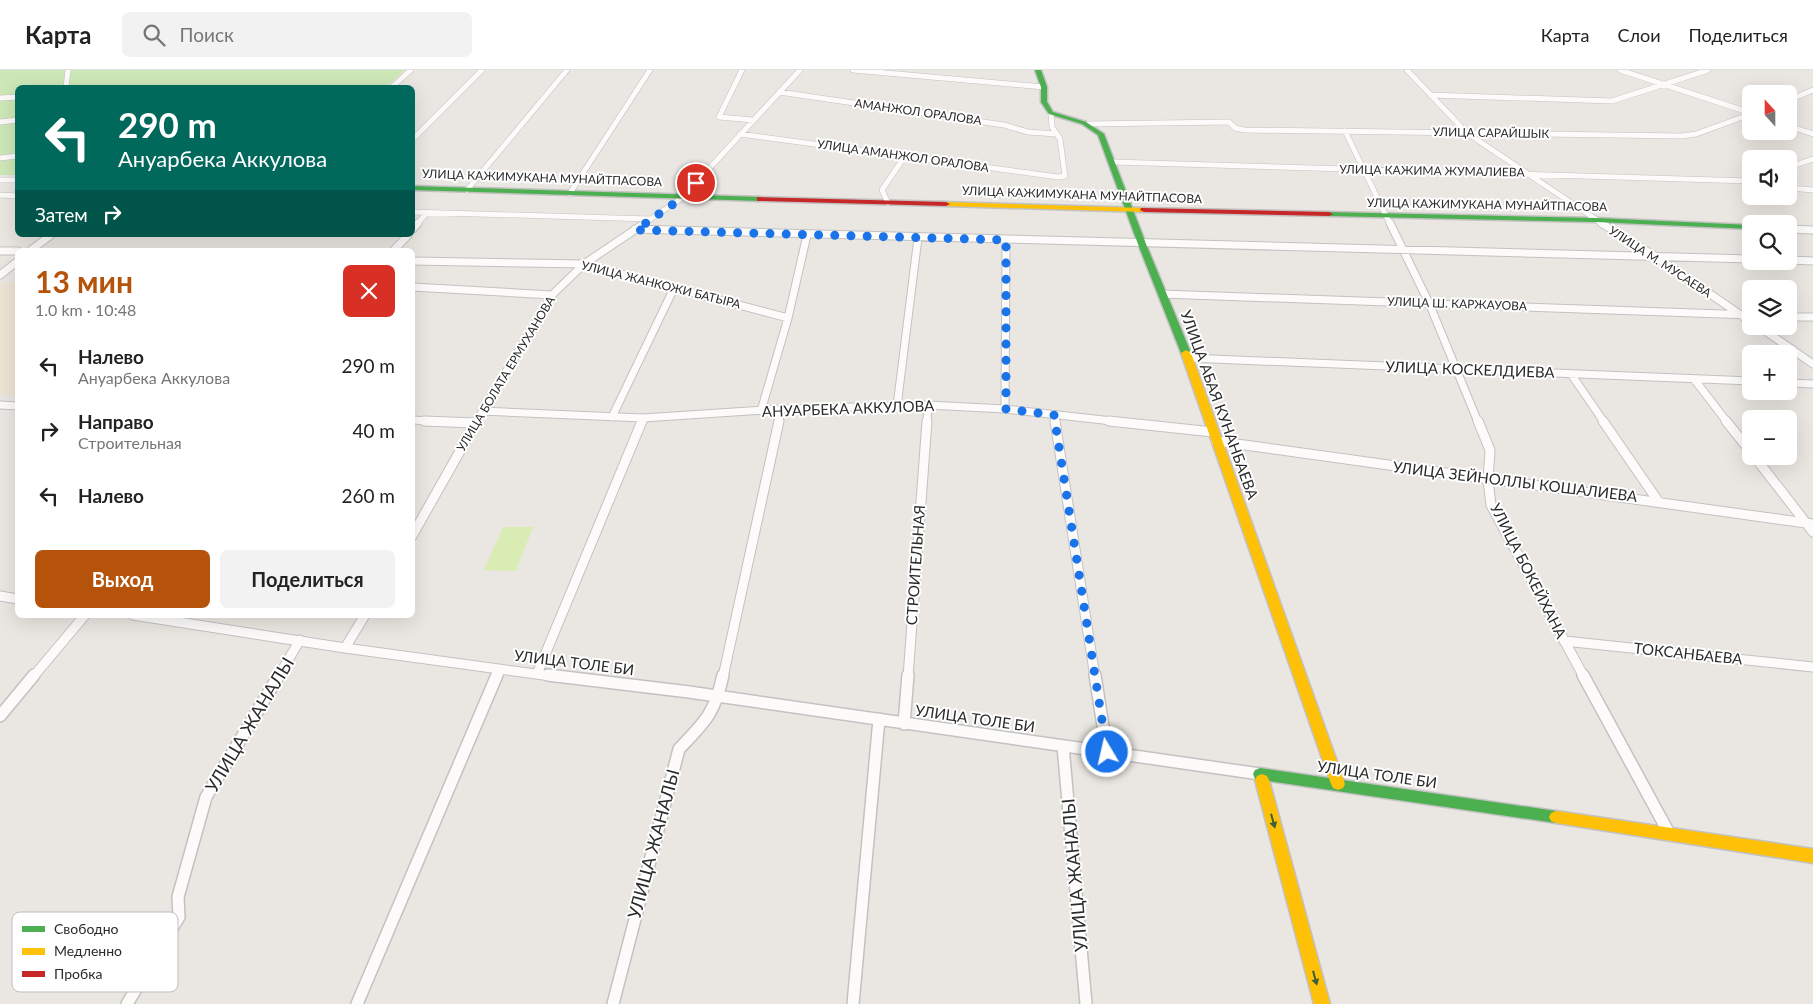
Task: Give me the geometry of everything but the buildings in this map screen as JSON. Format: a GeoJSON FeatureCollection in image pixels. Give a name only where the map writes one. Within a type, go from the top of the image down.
{"type":"FeatureCollection","features":[{"type":"Feature","properties":{"kind":"street"},"geometry":{"type":"LineString","coordinates":[[66,85],[68,70]]}},
{"type":"Feature","properties":{"kind":"street"},"geometry":{"type":"LineString","coordinates":[[394,85],[411,70]]}},
{"type":"Feature","properties":{"kind":"street"},"geometry":{"type":"LineString","coordinates":[[415,137],[482,70]]}},
{"type":"Feature","properties":{"kind":"street"},"geometry":{"type":"LineString","coordinates":[[467,190],[567,70]]}},
{"type":"Feature","properties":{"kind":"street"},"geometry":{"type":"LineString","coordinates":[[570,193],[650,70]]}},
{"type":"Feature","properties":{"kind":"street"},"geometry":{"type":"LineString","coordinates":[[742,70],[719,117],[753,120]]}},
{"type":"Feature","properties":{"kind":"street","name":"УЛИЦА БОЛАТА ЕРМУХАНОВА"},"geometry":{"type":"LineString","coordinates":[[415,531],[476,422],[552,295],[584,264],[636,230],[684,195],[800,70]]}},
{"type":"Feature","properties":{"kind":"street"},"geometry":{"type":"LineString","coordinates":[[853,70],[1044,87]]}},
{"type":"Feature","properties":{"kind":"street"},"geometry":{"type":"LineString","coordinates":[[929,77],[932,70]]}},
{"type":"Feature","properties":{"kind":"street"},"geometry":{"type":"LineString","coordinates":[[1038,70],[1044,87],[1044,102],[1051,113],[1052,127],[1060,139],[1065,176]]}},
{"type":"Feature","properties":{"kind":"street","name":"УЛИЦА М. МУСАЕВА"},"geometry":{"type":"LineString","coordinates":[[1407,70],[1467,133],[1524,174],[1655,256],[1741,315]]}},
{"type":"Feature","properties":{"kind":"street"},"geometry":{"type":"LineString","coordinates":[[1620,70],[1742,111]]}},
{"type":"Feature","properties":{"kind":"street"},"geometry":{"type":"LineString","coordinates":[[1430,95],[1612,101],[1708,70]]}},
{"type":"Feature","properties":{"kind":"street"},"geometry":{"type":"LineString","coordinates":[[1798,96],[1813,90]]}},
{"type":"Feature","properties":{"kind":"street","name":"АМАНЖОЛ ОРАЛОВА"},"geometry":{"type":"LineString","coordinates":[[779,92],[1004,125],[1028,132],[1056,134]]}},
{"type":"Feature","properties":{"kind":"street"},"geometry":{"type":"LineString","coordinates":[[0,98],[15,97]]}},
{"type":"Feature","properties":{"kind":"street","name":"УЛИЦА АБАЯ КУНАНБАЕВА"},"geometry":{"type":"LineString","coordinates":[[1051,113],[1088,124],[1101,134],[1113,162],[1142,244],[1188,358],[1338,784]]}},
{"type":"Feature","properties":{"kind":"street","name":"УЛИЦА САРАЙШЫК"},"geometry":{"type":"LineString","coordinates":[[1112,124],[1229,122],[1235,128],[1244,130],[1682,136],[1696,134],[1742,117]]}},
{"type":"Feature","properties":{"kind":"street"},"geometry":{"type":"LineString","coordinates":[[0,122],[15,120]]}},
{"type":"Feature","properties":{"kind":"street"},"geometry":{"type":"LineString","coordinates":[[1088,124],[1112,124]]}},
{"type":"Feature","properties":{"kind":"street"},"geometry":{"type":"LineString","coordinates":[[1101,134],[1105,127],[1112,124]]}},
{"type":"Feature","properties":{"kind":"street"},"geometry":{"type":"LineString","coordinates":[[1798,129],[1813,134]]}},
{"type":"Feature","properties":{"kind":"street","name":"УЛИЦА БОКЕЙХАНА"},"geometry":{"type":"LineString","coordinates":[[1345,131],[1429,303],[1490,450],[1488,480],[1491,505],[1670,836]]}},
{"type":"Feature","properties":{"kind":"street","name":"УЛИЦА АМАНЖОЛ ОРАЛОВА"},"geometry":{"type":"LineString","coordinates":[[740,134],[1058,177],[1065,176]]}},
{"type":"Feature","properties":{"kind":"street"},"geometry":{"type":"LineString","coordinates":[[0,158],[15,156]]}},
{"type":"Feature","properties":{"kind":"street"},"geometry":{"type":"LineString","coordinates":[[888,202],[882,190],[904,156]]}},
{"type":"Feature","properties":{"kind":"street"},"geometry":{"type":"LineString","coordinates":[[1797,164],[1813,159]]}},
{"type":"Feature","properties":{"kind":"street","name":"УЛИЦА КАЖИМА ЖУМАЛИЕВА"},"geometry":{"type":"LineString","coordinates":[[1113,162],[1742,181]]}},
{"type":"Feature","properties":{"kind":"street"},"geometry":{"type":"LineString","coordinates":[[0,180],[15,180]]}},
{"type":"Feature","properties":{"kind":"street","name":"УЛИЦА КАЖИМУКАНА МУНАЙТПАСОВА"},"geometry":{"type":"LineString","coordinates":[[415,188],[1388,217],[1596,220],[1742,227]]}},
{"type":"Feature","properties":{"kind":"street"},"geometry":{"type":"LineString","coordinates":[[1797,189],[1813,190]]}},
{"type":"Feature","properties":{"kind":"street"},"geometry":{"type":"LineString","coordinates":[[0,195],[15,196]]}},
{"type":"Feature","properties":{"kind":"street"},"geometry":{"type":"LineString","coordinates":[[415,212],[651,219]]}},
{"type":"Feature","properties":{"kind":"street"},"geometry":{"type":"LineString","coordinates":[[415,227],[428,212]]}},
{"type":"Feature","properties":{"kind":"street"},"geometry":{"type":"LineString","coordinates":[[1797,229],[1813,230]]}},
{"type":"Feature","properties":{"kind":"street"},"geometry":{"type":"LineString","coordinates":[[636,230],[1742,259]]}},
{"type":"Feature","properties":{"kind":"street"},"geometry":{"type":"LineString","coordinates":[[761,411],[788,318],[808,235]]}},
{"type":"Feature","properties":{"kind":"street"},"geometry":{"type":"LineString","coordinates":[[34,248],[48,237]]}},
{"type":"Feature","properties":{"kind":"street"},"geometry":{"type":"LineString","coordinates":[[396,248],[406,237]]}},
{"type":"Feature","properties":{"kind":"street"},"geometry":{"type":"LineString","coordinates":[[897,406],[918,238]]}},
{"type":"Feature","properties":{"kind":"street"},"geometry":{"type":"LineString","coordinates":[[1006,240],[1006,409]]}},
{"type":"Feature","properties":{"kind":"street"},"geometry":{"type":"LineString","coordinates":[[0,251],[15,251]]}},
{"type":"Feature","properties":{"kind":"street"},"geometry":{"type":"LineString","coordinates":[[1797,260],[1813,261]]}},
{"type":"Feature","properties":{"kind":"street","name":"УЛИЦА ЖАНКОЖИ БАТЫРА"},"geometry":{"type":"LineString","coordinates":[[415,261],[584,264],[788,318]]}},
{"type":"Feature","properties":{"kind":"street"},"geometry":{"type":"LineString","coordinates":[[0,275],[15,263]]}},
{"type":"Feature","properties":{"kind":"street"},"geometry":{"type":"LineString","coordinates":[[415,287],[552,295]]}},
{"type":"Feature","properties":{"kind":"street"},"geometry":{"type":"LineString","coordinates":[[612,417],[674,288]]}},
{"type":"Feature","properties":{"kind":"street","name":"УЛИЦА Ш. КАРЖАУОВА"},"geometry":{"type":"LineString","coordinates":[[1162,294],[1741,315]]}},
{"type":"Feature","properties":{"kind":"street"},"geometry":{"type":"LineString","coordinates":[[1797,317],[1813,318]]}},
{"type":"Feature","properties":{"kind":"street"},"geometry":{"type":"LineString","coordinates":[[1771,335],[1813,364]]}},
{"type":"Feature","properties":{"kind":"street","name":"УЛИЦА КОСКЕЛДИЕВА"},"geometry":{"type":"LineString","coordinates":[[1188,358],[1742,381]]}},
{"type":"Feature","properties":{"kind":"street"},"geometry":{"type":"LineString","coordinates":[[1571,374],[1658,501]]}},
{"type":"Feature","properties":{"kind":"street"},"geometry":{"type":"LineString","coordinates":[[1694,379],[1742,440]]}},
{"type":"Feature","properties":{"kind":"street"},"geometry":{"type":"LineString","coordinates":[[1797,383],[1813,384]]}},
{"type":"Feature","properties":{"kind":"street"},"geometry":{"type":"LineString","coordinates":[[0,405],[15,406]]}},
{"type":"Feature","properties":{"kind":"street","name":"АНУАРБЕКА АККУЛОВА"},"geometry":{"type":"LineString","coordinates":[[482,412],[643,418],[781,409],[928,405],[1006,409],[1215,436]]}},
{"type":"Feature","properties":{"kind":"street","name":"СТРОИТЕЛЬНАЯ"},"geometry":{"type":"LineString","coordinates":[[904,724],[928,405]]}},
{"type":"Feature","properties":{"kind":"street"},"geometry":{"type":"LineString","coordinates":[[719,696],[781,409]]}},
{"type":"Feature","properties":{"kind":"street"},"geometry":{"type":"LineString","coordinates":[[1054,415],[1107,752]]}},
{"type":"Feature","properties":{"kind":"street"},"geometry":{"type":"LineString","coordinates":[[537,674],[643,418]]}},
{"type":"Feature","properties":{"kind":"street"},"geometry":{"type":"LineString","coordinates":[[415,420],[476,422]]}},
{"type":"Feature","properties":{"kind":"street","name":"УЛИЦА ЗЕЙНОЛЛЫ КОШАЛИЕВА"},"geometry":{"type":"LineString","coordinates":[[1215,436],[1488,480],[1658,501],[1810,524]]}},
{"type":"Feature","properties":{"kind":"street"},"geometry":{"type":"LineString","coordinates":[[1761,465],[1810,524],[1813,532]]}},
{"type":"Feature","properties":{"kind":"street"},"geometry":{"type":"LineString","coordinates":[[0,596],[15,598]]}},
{"type":"Feature","properties":{"kind":"street"},"geometry":{"type":"LineString","coordinates":[[0,716],[83,618]]}},
{"type":"Feature","properties":{"kind":"street","name":"УЛИЦА ТОЛЕ БИ"},"geometry":{"type":"LineString","coordinates":[[153,618],[345,648],[719,696],[904,724],[1338,784],[1670,836],[1813,856]]}},
{"type":"Feature","properties":{"kind":"street"},"geometry":{"type":"LineString","coordinates":[[345,648],[363,618]]}},
{"type":"Feature","properties":{"kind":"street","name":"УЛИЦА ЖАНАЛЫ"},"geometry":{"type":"LineString","coordinates":[[178,919],[178,897],[206,797],[300,640]]}},
{"type":"Feature","properties":{"kind":"street","name":"ТОКСАНБАЕВА"},"geometry":{"type":"LineString","coordinates":[[1564,640],[1813,667]]}},
{"type":"Feature","properties":{"kind":"street"},"geometry":{"type":"LineString","coordinates":[[357,1004],[500,669]]}},
{"type":"Feature","properties":{"kind":"street","name":"УЛИЦА ЖАНАЛЫ"},"geometry":{"type":"LineString","coordinates":[[612,1004],[680,749],[707,720],[719,696]]}},
{"type":"Feature","properties":{"kind":"street"},"geometry":{"type":"LineString","coordinates":[[853,1004],[879,719]]}},
{"type":"Feature","properties":{"kind":"street","name":"УЛИЦА ЖАНАЛЫ"},"geometry":{"type":"LineString","coordinates":[[1063,746],[1086,1004]]}},
{"type":"Feature","properties":{"kind":"street"},"geometry":{"type":"LineString","coordinates":[[1260,774],[1322,1004]]}},
{"type":"Feature","properties":{"kind":"street","name":"УЛИЦА ЖАНАЛЫ"},"geometry":{"type":"LineString","coordinates":[[127,1004],[134,992]]}},
{"type":"Feature","properties":{"kind":"shaded area"},"geometry":{"type":"Polygon","coordinates":[[[4,282],[15,282],[15,395],[0,395],[0,285],[4,282]]]}},
{"type":"Feature","properties":{"kind":"green space"},"geometry":{"type":"Polygon","coordinates":[[[0,70],[405,70],[388,85],[15,85],[15,175],[0,175],[0,70]]]}},
{"type":"Feature","properties":{"kind":"green space"},"geometry":{"type":"Polygon","coordinates":[[[503,527],[533,527],[516,571],[484,570],[503,527]]]}},
{"type":"Feature","properties":{"kind":"traffic: fast"},"geometry":{"type":"LineString","coordinates":[[1038,70],[1044,87],[1044,102],[1051,113],[1084,123],[1101,134],[1142,244],[1186,353]]}},
{"type":"Feature","properties":{"kind":"traffic: fast"},"geometry":{"type":"LineString","coordinates":[[415,188],[760,199]]}},
{"type":"Feature","properties":{"kind":"traffic: fast"},"geometry":{"type":"LineString","coordinates":[[1329,214],[1596,220],[1742,227]]}},
{"type":"Feature","properties":{"kind":"traffic: fast"},"geometry":{"type":"LineString","coordinates":[[1262,780],[1260,774],[1556,817]]}},
{"type":"Feature","properties":{"kind":"traffic: slow"},"geometry":{"type":"LineString","coordinates":[[946,204],[1144,210]]}},
{"type":"Feature","properties":{"kind":"traffic: slow"},"geometry":{"type":"LineString","coordinates":[[1186,353],[1338,784]]}},
{"type":"Feature","properties":{"kind":"traffic: slow"},"geometry":{"type":"LineString","coordinates":[[1262,780],[1322,1004]]}},
{"type":"Feature","properties":{"kind":"traffic: slow"},"geometry":{"type":"LineString","coordinates":[[1556,817],[1813,856]]}},
{"type":"Feature","properties":{"kind":"traffic: jam"},"geometry":{"type":"LineString","coordinates":[[760,199],[946,204]]}},
{"type":"Feature","properties":{"kind":"traffic: jam"},"geometry":{"type":"LineString","coordinates":[[1144,210],[1329,214]]}},
{"type":"Feature","properties":{"kind":"route"},"geometry":{"type":"LineString","coordinates":[[696,183],[682,198],[636,230],[1006,240],[1006,409],[1054,415],[1107,752]]}}]}
